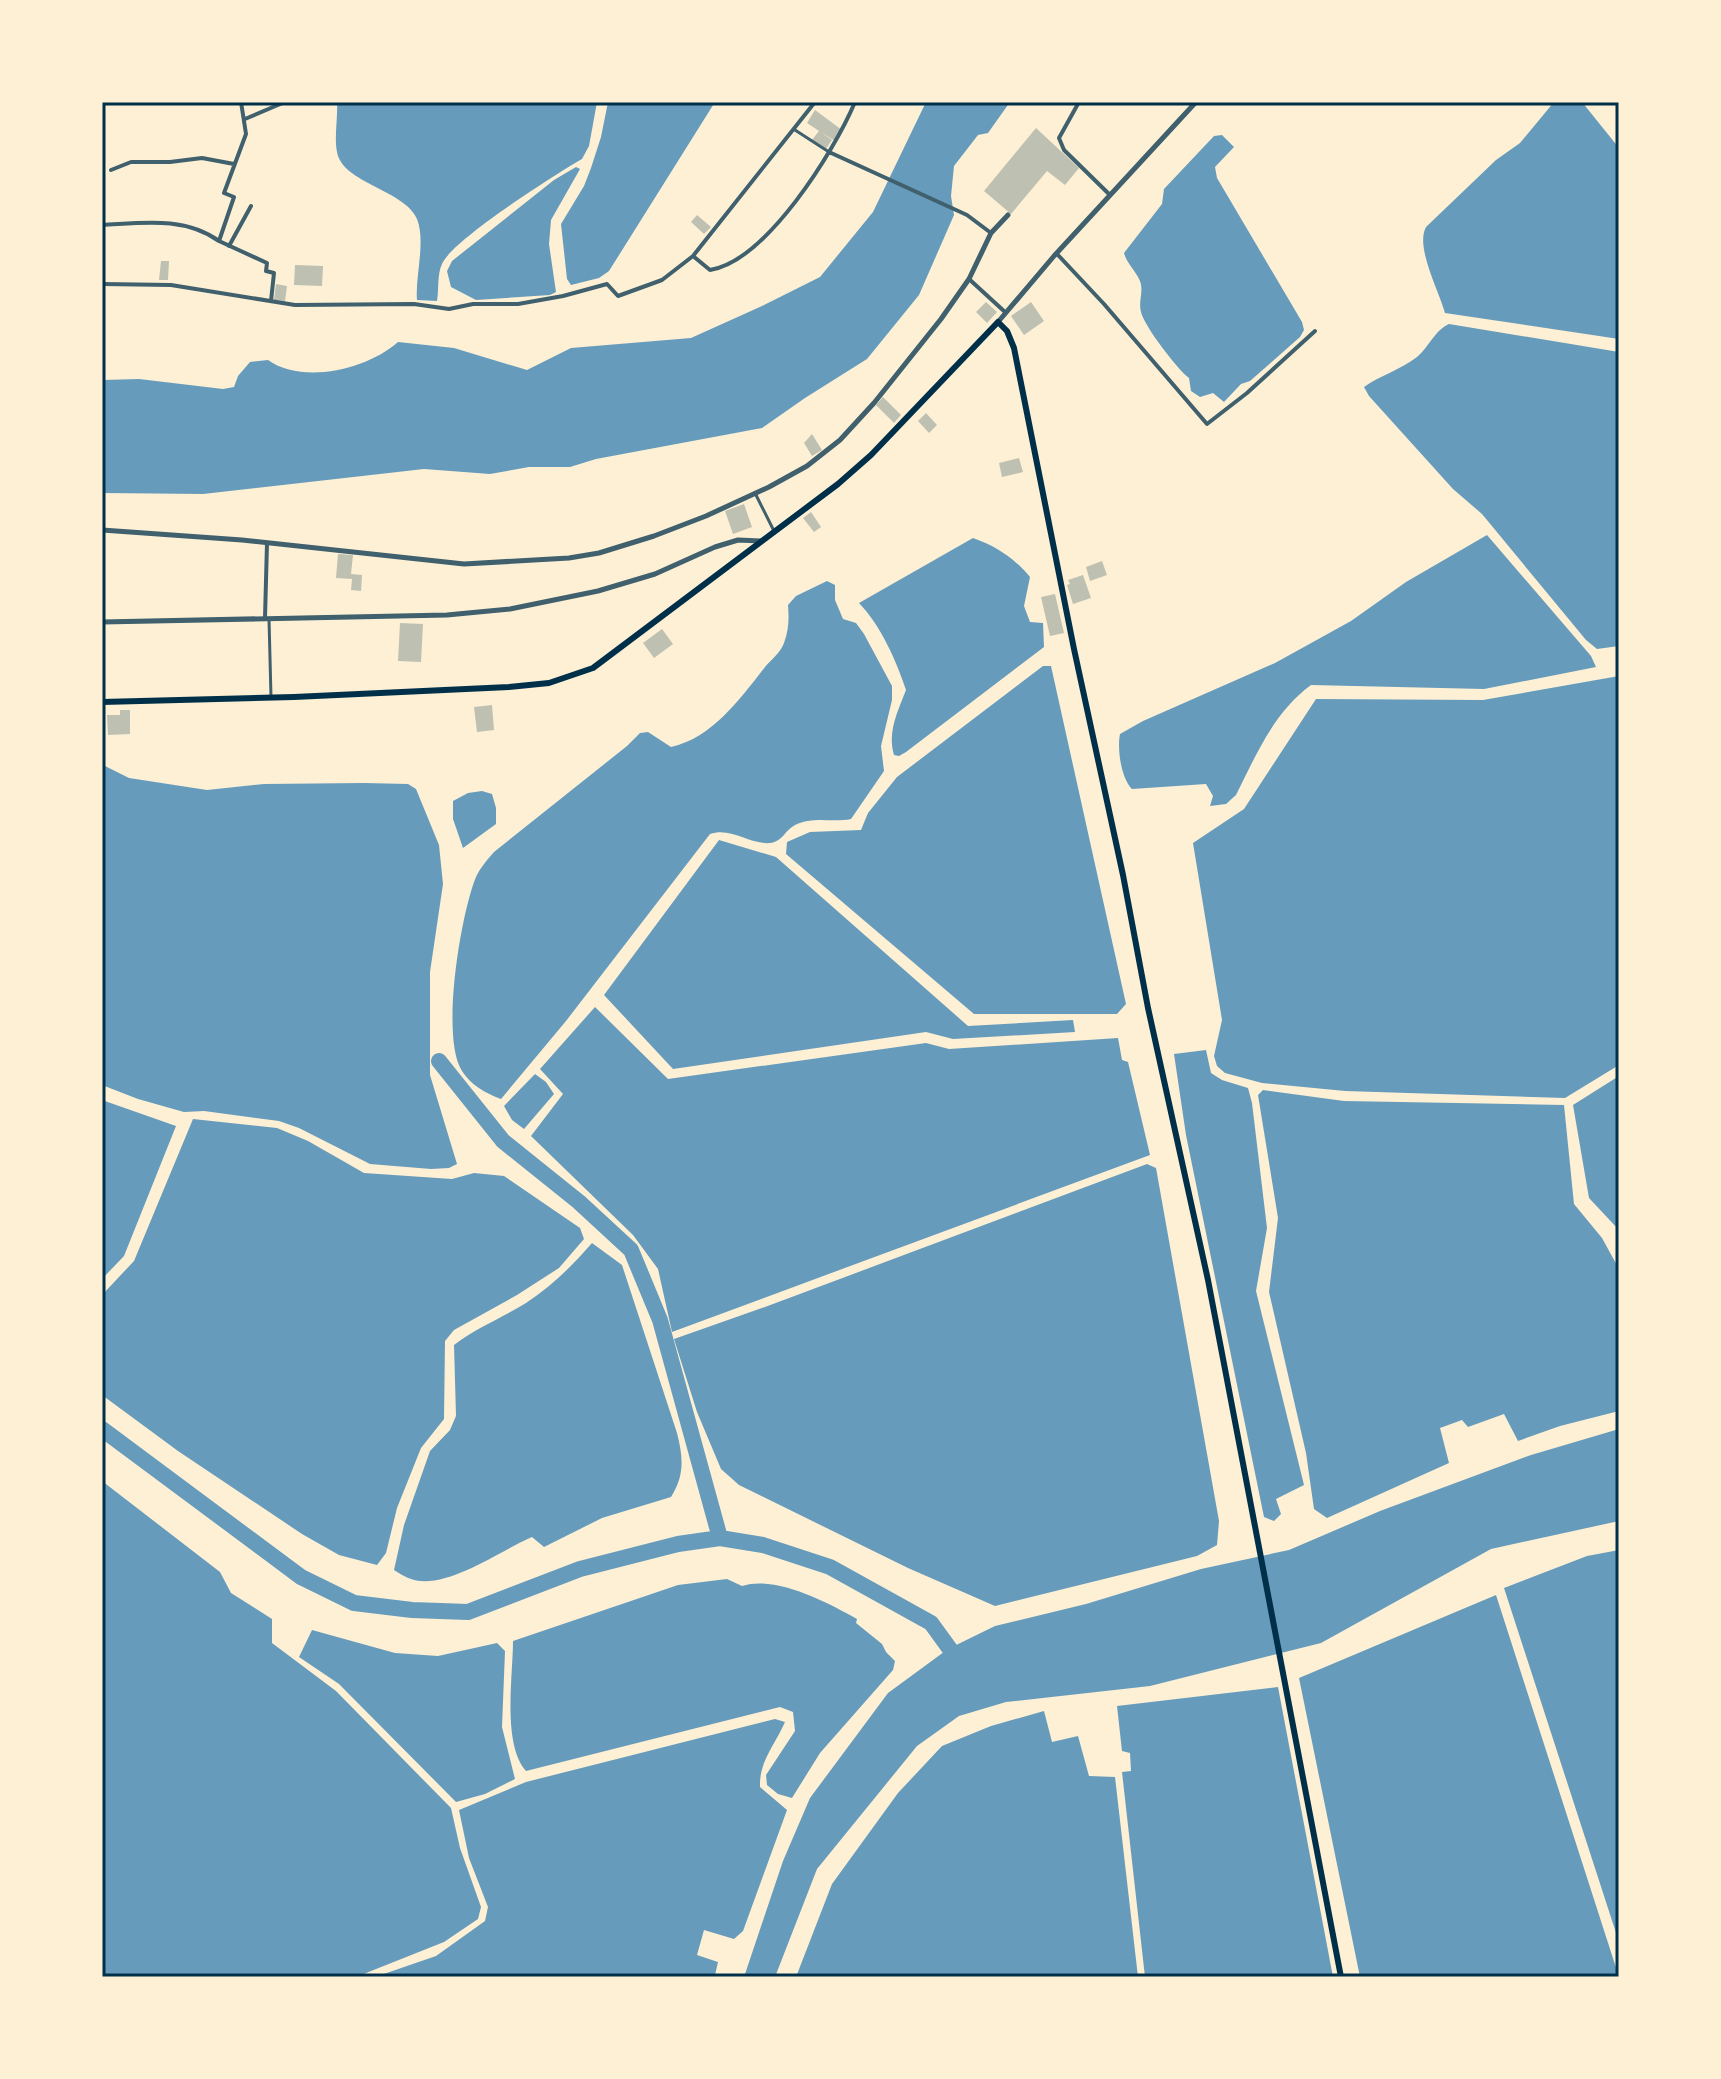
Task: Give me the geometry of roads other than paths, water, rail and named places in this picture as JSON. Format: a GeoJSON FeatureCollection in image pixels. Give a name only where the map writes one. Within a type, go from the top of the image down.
{"type":"FeatureCollection","features":[{"type":"Feature","properties":{"kind":"main road"},"geometry":{"type":"LineString","coordinates":[[102,702],[442,691],[549,683],[593,668],[838,484],[871,455],[998,322],[1007,331],[1024,394],[1148,1008],[1199,1236],[1253,1505],[1286,1697],[1341,1977]]}},
{"type":"Feature","properties":{"kind":"street"},"geometry":{"type":"LineString","coordinates":[[219,241],[234,197],[224,193],[243,147],[245,119],[241,102]]}},
{"type":"Feature","properties":{"kind":"street"},"geometry":{"type":"LineString","coordinates":[[245,119],[285,102]]}},
{"type":"Feature","properties":{"kind":"street"},"geometry":{"type":"LineString","coordinates":[[102,284],[171,285],[295,305],[414,304],[449,309],[473,304],[518,304],[607,284],[618,296],[662,280],[693,256],[815,102]]}},
{"type":"Feature","properties":{"kind":"street"},"geometry":{"type":"LineString","coordinates":[[693,256],[710,270],[739,260],[801,194],[836,144],[855,102]]}},
{"type":"Feature","properties":{"kind":"street"},"geometry":{"type":"LineString","coordinates":[[1079,102],[1059,138],[1064,150],[1110,195]]}},
{"type":"Feature","properties":{"kind":"street"},"geometry":{"type":"LineString","coordinates":[[998,322],[1196,102]]}},
{"type":"Feature","properties":{"kind":"street"},"geometry":{"type":"LineString","coordinates":[[795,130],[829,152],[957,210],[991,233]]}},
{"type":"Feature","properties":{"kind":"street"},"geometry":{"type":"LineString","coordinates":[[111,170],[131,162],[202,158],[234,164]]}},
{"type":"Feature","properties":{"kind":"street"},"geometry":{"type":"LineString","coordinates":[[229,246],[251,206]]}},
{"type":"Feature","properties":{"kind":"street"},"geometry":{"type":"LineString","coordinates":[[102,530],[267,543],[464,564],[569,558],[599,553],[654,536],[756,494],[807,466],[840,440],[911,359],[969,279],[991,233],[1008,215]]}},
{"type":"Feature","properties":{"kind":"street"},"geometry":{"type":"LineString","coordinates":[[102,225],[160,222],[199,231],[267,263],[266,271],[274,273],[271,301]]}},
{"type":"Feature","properties":{"kind":"street"},"geometry":{"type":"LineString","coordinates":[[1057,254],[1207,424],[1247,393],[1315,331]]}},
{"type":"Feature","properties":{"kind":"street"},"geometry":{"type":"LineString","coordinates":[[969,279],[1006,313]]}},
{"type":"Feature","properties":{"kind":"street"},"geometry":{"type":"LineString","coordinates":[[756,494],[774,531]]}},
{"type":"Feature","properties":{"kind":"street"},"geometry":{"type":"LineString","coordinates":[[102,622],[447,615],[510,609],[598,591],[655,574],[738,540],[761,541]]}},
{"type":"Feature","properties":{"kind":"street"},"geometry":{"type":"LineString","coordinates":[[267,543],[271,697]]}},
{"type":"Feature","properties":{"kind":"water"},"geometry":{"type":"Polygon","coordinates":[[[337,102],[597,102],[589,146],[582,159],[506,208],[450,253],[440,268],[437,301],[417,300],[421,238],[417,219],[400,201],[361,179],[341,163],[336,146],[337,102]]]}},
{"type":"Feature","properties":{"kind":"water"},"geometry":{"type":"Polygon","coordinates":[[[608,102],[715,102],[609,271],[599,278],[571,285],[567,279],[561,224],[591,168],[608,102]]]}},
{"type":"Feature","properties":{"kind":"water"},"geometry":{"type":"Polygon","coordinates":[[[926,102],[1010,102],[988,133],[978,135],[954,166],[951,196],[954,215],[919,295],[867,359],[762,428],[596,459],[570,467],[529,467],[490,474],[424,469],[203,494],[102,493],[102,380],[139,379],[223,389],[234,387],[238,376],[250,362],[268,360],[282,368],[299,372],[335,370],[370,360],[398,342],[454,348],[527,370],[571,348],[691,338],[762,306],[820,277],[873,212],[926,102]]]}},
{"type":"Feature","properties":{"kind":"water"},"geometry":{"type":"Polygon","coordinates":[[[1554,102],[1582,102],[1619,148],[1619,339],[1445,313],[1429,269],[1423,246],[1426,227],[1496,160],[1520,143],[1554,102]]]}},
{"type":"Feature","properties":{"kind":"water"},"geometry":{"type":"Polygon","coordinates":[[[1222,135],[1234,147],[1215,167],[1217,178],[1304,330],[1300,337],[1250,381],[1241,384],[1224,402],[1213,393],[1200,397],[1191,391],[1189,378],[1143,319],[1140,281],[1124,253],[1162,204],[1164,189],[1214,136],[1222,135]]]}},
{"type":"Feature","properties":{"kind":"water"},"geometry":{"type":"Polygon","coordinates":[[[576,167],[580,169],[551,220],[549,244],[556,292],[476,300],[451,287],[447,271],[452,261],[554,180],[576,167]]]}},
{"type":"Feature","properties":{"kind":"water"},"geometry":{"type":"Polygon","coordinates":[[[1449,324],[1619,352],[1619,646],[1597,649],[1586,640],[1482,514],[1453,489],[1364,387],[1417,357],[1449,324]]]}},
{"type":"Feature","properties":{"kind":"water"},"geometry":{"type":"Polygon","coordinates":[[[1487,535],[1591,656],[1596,667],[1484,689],[1311,685],[1276,721],[1236,795],[1226,804],[1210,806],[1213,796],[1206,784],[1132,789],[1128,784],[1121,763],[1120,734],[1275,663],[1351,621],[1406,582],[1487,535]]]}},
{"type":"Feature","properties":{"kind":"water"},"geometry":{"type":"Polygon","coordinates":[[[973,538],[1004,553],[1030,577],[1024,606],[1030,622],[1043,623],[1044,647],[906,752],[894,755],[893,730],[906,690],[887,644],[859,603],[973,538]]]}},
{"type":"Feature","properties":{"kind":"water"},"geometry":{"type":"Polygon","coordinates":[[[827,581],[835,585],[835,600],[843,619],[856,623],[892,686],[892,700],[881,746],[884,771],[851,819],[802,822],[771,843],[733,834],[710,834],[566,1021],[501,1099],[479,1088],[462,1071],[456,1054],[453,1004],[464,918],[482,867],[494,852],[640,733],[648,732],[671,747],[712,726],[781,650],[788,629],[788,605],[796,596],[827,581]]]}},
{"type":"Feature","properties":{"kind":"water"},"geometry":{"type":"Polygon","coordinates":[[[1043,666],[1051,666],[1126,1004],[1117,1014],[974,1014],[786,854],[787,842],[810,832],[861,830],[868,813],[897,777],[1043,666]]]}},
{"type":"Feature","properties":{"kind":"water"},"geometry":{"type":"Polygon","coordinates":[[[1619,676],[1619,1065],[1565,1098],[1345,1091],[1262,1083],[1225,1073],[1217,1066],[1214,1056],[1222,1020],[1193,843],[1244,809],[1316,699],[1483,700],[1619,676]]]}},
{"type":"Feature","properties":{"kind":"water"},"geometry":{"type":"Polygon","coordinates":[[[105,766],[129,778],[207,790],[264,784],[364,783],[408,784],[416,789],[439,845],[443,884],[430,972],[430,1075],[457,1164],[449,1168],[431,1169],[370,1164],[279,1121],[204,1111],[184,1112],[102,1085],[102,768],[105,766]]]}},
{"type":"Feature","properties":{"kind":"water"},"geometry":{"type":"Polygon","coordinates":[[[482,791],[492,794],[496,824],[463,848],[453,819],[453,801],[468,793],[482,791]]]}},
{"type":"Feature","properties":{"kind":"water"},"geometry":{"type":"Polygon","coordinates":[[[719,840],[776,857],[968,1026],[1073,1020],[1075,1032],[953,1039],[926,1032],[673,1069],[604,995],[719,840]]]}},
{"type":"Feature","properties":{"kind":"water"},"geometry":{"type":"Polygon","coordinates":[[[595,1007],[668,1079],[926,1043],[949,1049],[1118,1038],[1122,1060],[1128,1062],[1150,1155],[672,1332],[658,1269],[633,1235],[531,1136],[563,1094],[540,1069],[595,1007]]]}},
{"type":"Feature","properties":{"kind":"water"},"geometry":{"type":"Polygon","coordinates":[[[1206,1050],[1211,1073],[1248,1088],[1252,1103],[1267,1228],[1256,1291],[1304,1485],[1276,1499],[1281,1514],[1274,1521],[1264,1517],[1186,1135],[1174,1054],[1206,1050]]]}},
{"type":"Feature","properties":{"kind":"water"},"geometry":{"type":"Polygon","coordinates":[[[535,1074],[546,1082],[554,1094],[524,1129],[512,1120],[504,1106],[535,1074]]]}},
{"type":"Feature","properties":{"kind":"water"},"geometry":{"type":"Polygon","coordinates":[[[1619,1076],[1619,1230],[1589,1198],[1573,1105],[1619,1076]]]}},
{"type":"Feature","properties":{"kind":"water"},"geometry":{"type":"Polygon","coordinates":[[[1263,1090],[1344,1101],[1564,1105],[1574,1204],[1602,1238],[1619,1269],[1619,1411],[1560,1426],[1518,1441],[1504,1414],[1468,1427],[1462,1420],[1440,1428],[1449,1463],[1327,1518],[1314,1509],[1306,1453],[1269,1292],[1278,1218],[1258,1095],[1263,1090]]]}},
{"type":"Feature","properties":{"kind":"water"},"geometry":{"type":"Polygon","coordinates":[[[102,1100],[176,1126],[124,1256],[102,1279],[102,1100]]]}},
{"type":"Feature","properties":{"kind":"water"},"geometry":{"type":"Polygon","coordinates":[[[193,1119],[277,1128],[308,1141],[364,1173],[452,1179],[474,1173],[504,1176],[580,1228],[584,1239],[559,1268],[454,1330],[445,1341],[444,1419],[421,1448],[397,1508],[386,1553],[377,1565],[339,1555],[302,1534],[178,1451],[102,1395],[102,1295],[134,1261],[193,1119]]]}},
{"type":"Feature","properties":{"kind":"water"},"geometry":{"type":"Polygon","coordinates":[[[1147,1164],[1156,1168],[1219,1521],[1217,1545],[1197,1556],[995,1606],[908,1568],[739,1485],[721,1469],[697,1412],[674,1339],[1147,1164]]]}},
{"type":"Feature","properties":{"kind":"water"},"geometry":{"type":"Polygon","coordinates":[[[592,1243],[622,1265],[677,1433],[682,1466],[671,1497],[602,1518],[544,1547],[532,1537],[473,1567],[440,1579],[425,1581],[402,1575],[394,1570],[404,1525],[430,1451],[450,1430],[456,1416],[454,1345],[535,1296],[592,1243]]]}},
{"type":"Feature","properties":{"kind":"water"},"geometry":{"type":"Polygon","coordinates":[[[1619,1429],[1619,1521],[1491,1549],[1321,1643],[1150,1686],[1006,1702],[959,1716],[917,1746],[817,1869],[775,1977],[744,1977],[783,1861],[810,1798],[888,1693],[948,1649],[995,1626],[1086,1604],[1201,1569],[1289,1550],[1380,1511],[1531,1455],[1619,1429]]]}},
{"type":"Feature","properties":{"kind":"water"},"geometry":{"type":"Polygon","coordinates":[[[102,1481],[220,1572],[231,1593],[272,1619],[272,1643],[336,1691],[451,1808],[460,1848],[481,1907],[478,1919],[444,1942],[356,1977],[102,1977],[102,1481]]]}},
{"type":"Feature","properties":{"kind":"water"},"geometry":{"type":"Polygon","coordinates":[[[1619,1550],[1619,1942],[1504,1588],[1587,1556],[1619,1550]]]}},
{"type":"Feature","properties":{"kind":"water"},"geometry":{"type":"Polygon","coordinates":[[[727,1579],[742,1586],[770,1584],[785,1587],[831,1605],[857,1619],[856,1623],[882,1644],[895,1661],[893,1670],[820,1753],[792,1798],[778,1794],[767,1785],[766,1775],[795,1731],[793,1712],[780,1707],[526,1771],[519,1759],[511,1727],[513,1641],[678,1585],[727,1579]]]}},
{"type":"Feature","properties":{"kind":"water"},"geometry":{"type":"Polygon","coordinates":[[[1496,1595],[1619,1977],[1360,1977],[1299,1678],[1496,1595]]]}},
{"type":"Feature","properties":{"kind":"water"},"geometry":{"type":"Polygon","coordinates":[[[312,1630],[395,1653],[438,1656],[497,1643],[505,1651],[502,1727],[515,1779],[485,1794],[456,1802],[339,1684],[299,1657],[312,1630]]]}},
{"type":"Feature","properties":{"kind":"water"},"geometry":{"type":"Polygon","coordinates":[[[1278,1687],[1333,1977],[1145,1977],[1122,1772],[1131,1771],[1130,1753],[1122,1751],[1117,1706],[1278,1687]]]}},
{"type":"Feature","properties":{"kind":"water"},"geometry":{"type":"Polygon","coordinates":[[[1044,1711],[1052,1742],[1078,1736],[1089,1776],[1115,1777],[1138,1977],[796,1977],[832,1884],[898,1793],[942,1746],[991,1726],[1044,1711]]]}},
{"type":"Feature","properties":{"kind":"water"},"geometry":{"type":"Polygon","coordinates":[[[775,1719],[785,1722],[765,1761],[760,1787],[787,1810],[743,1931],[734,1939],[704,1930],[697,1955],[718,1962],[715,1975],[724,1977],[375,1977],[436,1956],[485,1921],[488,1907],[469,1858],[459,1810],[526,1782],[775,1719]]]}},
{"type":"Feature","properties":{"kind":"waterway"},"geometry":{"type":"LineString","coordinates":[[439,1061],[503,1141],[579,1202],[631,1250],[660,1320],[720,1538]]}},
{"type":"Feature","properties":{"kind":"waterway"},"geometry":{"type":"LineString","coordinates":[[102,1429],[301,1577],[354,1603],[412,1610],[468,1612],[580,1569],[678,1544],[720,1538],[763,1545],[830,1567],[931,1623],[960,1663]]}}]}
